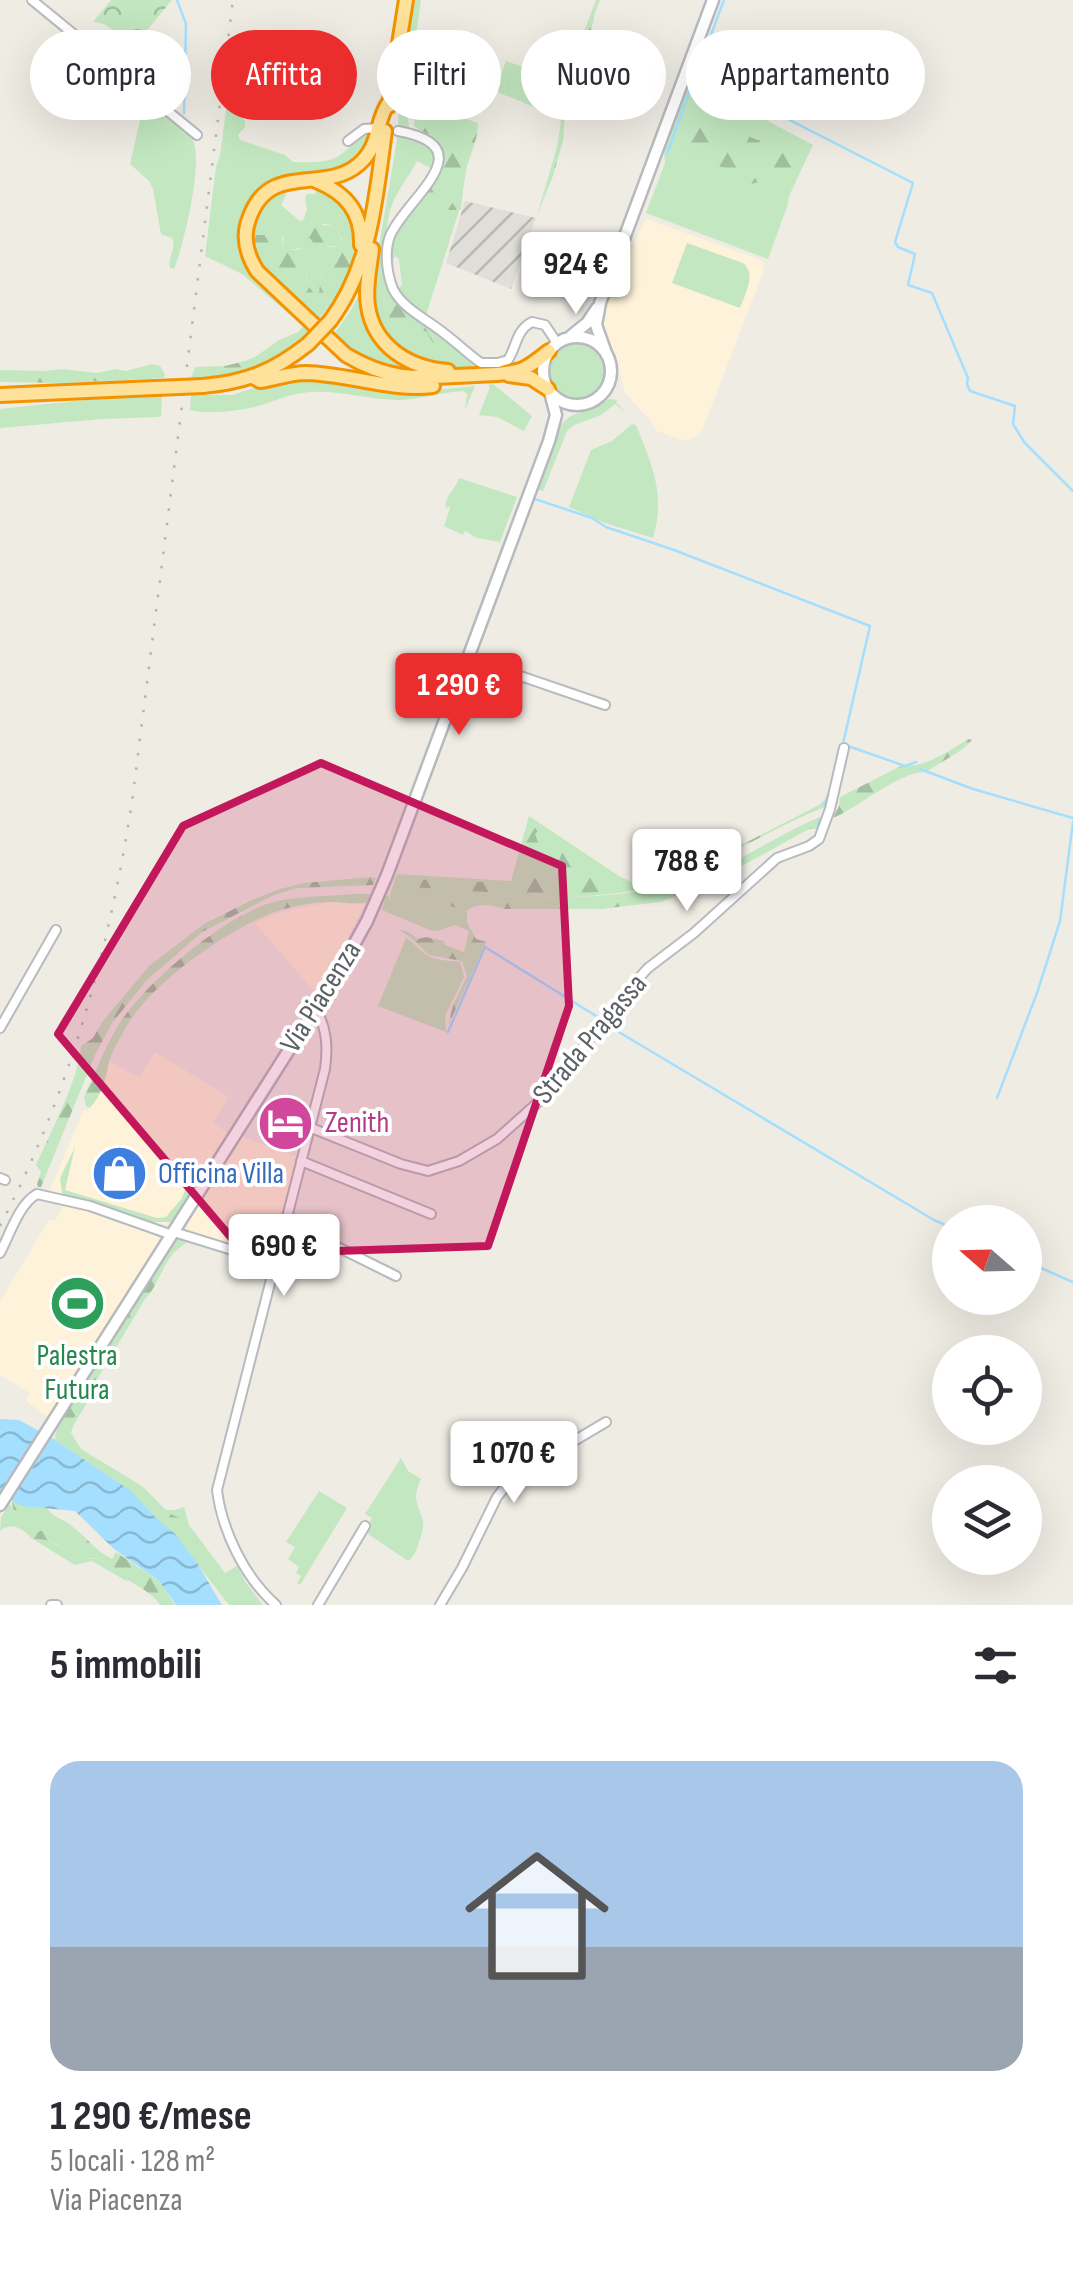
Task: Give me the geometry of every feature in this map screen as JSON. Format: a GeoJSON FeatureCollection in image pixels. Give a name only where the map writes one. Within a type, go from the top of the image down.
{"type":"FeatureCollection","features":[{"type":"Feature","properties":{"kind":"highway"},"geometry":{"type":"LineString","coordinates":[[401,30],[406,0]]}},
{"type":"Feature","properties":{"kind":"highway"},"geometry":{"type":"LineString","coordinates":[[380,120],[374,146],[361,162],[334,177],[289,180],[266,192],[251,212],[246,228],[248,254],[260,275],[332,344],[360,364],[408,378],[498,374],[531,378],[549,391]]}},
{"type":"Feature","properties":{"kind":"highway"},"geometry":{"type":"LineString","coordinates":[[0,392],[231,383],[271,369],[308,344],[348,295],[363,258],[386,120]]}},
{"type":"Feature","properties":{"kind":"highway"},"geometry":{"type":"LineString","coordinates":[[310,179],[342,194],[359,221],[361,245],[348,295]]}},
{"type":"Feature","properties":{"kind":"highway"},"geometry":{"type":"LineString","coordinates":[[371,215],[375,227],[368,305],[378,335],[394,352],[414,364],[476,375]]}},
{"type":"Feature","properties":{"kind":"highway"},"geometry":{"type":"LineString","coordinates":[[253,378],[260,381],[311,374],[408,388],[476,380],[529,366],[558,344]]}},
{"type":"Feature","properties":{"kind":"highway"},"geometry":{"type":"LineString","coordinates":[[0,404],[18,402],[24,394]]}},
{"type":"Feature","properties":{"kind":"main road"},"geometry":{"type":"LineString","coordinates":[[600,303],[587,323],[558,344],[542,370],[549,391],[565,402],[583,404],[598,396],[608,383],[610,367],[596,325],[600,303],[712,0]]}},
{"type":"Feature","properties":{"kind":"main road"},"geometry":{"type":"LineString","coordinates":[[558,344],[587,338],[606,353]]}},
{"type":"Feature","properties":{"kind":"main road","name":"Via Piacenza"},"geometry":{"type":"LineString","coordinates":[[0,1505],[315,1008],[372,910],[549,442],[556,415],[549,391]]}},
{"type":"Feature","properties":{"kind":"main road","name":"Via Piacenza"},"geometry":{"type":"LineString","coordinates":[[549,442],[562,418],[583,404]]}},
{"type":"Feature","properties":{"kind":"street"},"geometry":{"type":"LineString","coordinates":[[32,0],[197,135]]}},
{"type":"Feature","properties":{"kind":"street"},"geometry":{"type":"LineString","coordinates":[[348,141],[367,127],[378,128]]}},
{"type":"Feature","properties":{"kind":"street"},"geometry":{"type":"LineString","coordinates":[[398,131],[429,141],[438,153],[438,162],[430,183],[390,236],[388,272],[398,298],[481,362],[498,364],[508,360],[519,332],[532,322],[545,325],[558,344]]}},
{"type":"Feature","properties":{"kind":"street"},"geometry":{"type":"LineString","coordinates":[[468,658],[605,705]]}},
{"type":"Feature","properties":{"kind":"street","name":"Strada Pragassa"},"geometry":{"type":"LineString","coordinates":[[309,1127],[428,1171],[459,1160],[497,1139],[544,1096],[648,968],[694,933],[777,858],[819,838],[844,748]]}},
{"type":"Feature","properties":{"kind":"street"},"geometry":{"type":"LineString","coordinates":[[0,1028],[56,930]]}},
{"type":"Feature","properties":{"kind":"street"},"geometry":{"type":"LineString","coordinates":[[276,1605],[247,1572],[217,1495],[327,1053],[324,1026],[315,1008]]}},
{"type":"Feature","properties":{"kind":"street"},"geometry":{"type":"LineString","coordinates":[[300,1161],[431,1214]]}},
{"type":"Feature","properties":{"kind":"street"},"geometry":{"type":"LineString","coordinates":[[0,1252],[29,1199],[42,1194],[274,1263]]}},
{"type":"Feature","properties":{"kind":"street"},"geometry":{"type":"LineString","coordinates":[[285,1222],[396,1276]]}},
{"type":"Feature","properties":{"kind":"street"},"geometry":{"type":"LineString","coordinates":[[440,1605],[497,1497],[509,1482],[606,1422]]}},
{"type":"Feature","properties":{"kind":"street"},"geometry":{"type":"LineString","coordinates":[[318,1605],[364,1526]]}},
{"type":"Feature","properties":{"kind":"highlighted area"},"geometry":{"type":"Polygon","coordinates":[[[321,763],[562,866],[569,1006],[488,1246],[245,1254],[58,1034],[183,826],[321,763]]]}},
{"type":"Feature","properties":{"kind":"shaded area"},"geometry":{"type":"Polygon","coordinates":[[[465,201],[536,218],[511,289],[446,263],[465,201]]]}},
{"type":"Feature","properties":{"kind":"shaded area"},"geometry":{"type":"Polygon","coordinates":[[[647,219],[764,263],[702,431],[692,439],[682,440],[657,431],[625,393],[615,353],[600,327],[607,300],[616,291],[647,219]]]}},
{"type":"Feature","properties":{"kind":"shaded area"},"geometry":{"type":"Polygon","coordinates":[[[367,899],[315,992],[255,923],[299,908],[367,899]]]}},
{"type":"Feature","properties":{"kind":"shaded area"},"geometry":{"type":"Polygon","coordinates":[[[155,1052],[229,1097],[213,1123],[228,1133],[171,1222],[163,1224],[49,1193],[108,1060],[139,1078],[155,1052]]]}},
{"type":"Feature","properties":{"kind":"shaded area"},"geometry":{"type":"Polygon","coordinates":[[[241,1136],[297,1157],[272,1253],[265,1257],[187,1233],[185,1229],[241,1136]]]}},
{"type":"Feature","properties":{"kind":"shaded area"},"geometry":{"type":"Polygon","coordinates":[[[65,1203],[154,1232],[161,1241],[49,1418],[26,1401],[30,1393],[0,1375],[0,1301],[49,1220],[55,1221],[65,1203]]]}},
{"type":"Feature","properties":{"kind":"green space"},"geometry":{"type":"Polygon","coordinates":[[[111,0],[171,0],[147,30],[112,30],[93,22],[111,0]]]}},
{"type":"Feature","properties":{"kind":"green space"},"geometry":{"type":"Polygon","coordinates":[[[415,0],[421,0],[417,30],[408,30],[415,0]]]}},
{"type":"Feature","properties":{"kind":"green space"},"geometry":{"type":"Polygon","coordinates":[[[596,0],[600,0],[591,30],[585,30],[596,0]]]}},
{"type":"Feature","properties":{"kind":"green space"},"geometry":{"type":"Polygon","coordinates":[[[506,61],[521,66],[521,102],[501,93],[506,61]]]}},
{"type":"Feature","properties":{"kind":"green space"},"geometry":{"type":"Polygon","coordinates":[[[686,90],[686,120],[766,120],[813,145],[789,196],[768,259],[646,213],[665,163],[664,148],[686,90]]]}},
{"type":"Feature","properties":{"kind":"green space"},"geometry":{"type":"Polygon","coordinates":[[[140,120],[168,120],[191,137],[195,147],[195,181],[174,269],[169,264],[172,238],[161,234],[153,189],[130,164],[140,120]]]}},
{"type":"Feature","properties":{"kind":"green space"},"geometry":{"type":"Polygon","coordinates":[[[225,120],[244,120],[240,140],[285,155],[293,162],[332,159],[363,136],[374,133],[364,155],[333,173],[273,182],[251,200],[243,216],[241,241],[256,278],[306,328],[242,274],[205,256],[225,120]]]}},
{"type":"Feature","properties":{"kind":"green space"},"geometry":{"type":"Polygon","coordinates":[[[398,120],[408,120],[407,130],[398,125],[398,120]]]}},
{"type":"Feature","properties":{"kind":"green space"},"geometry":{"type":"Polygon","coordinates":[[[414,120],[478,123],[461,210],[448,210],[437,201],[430,220],[420,223],[413,218],[419,212],[418,204],[440,173],[444,156],[435,139],[414,126],[414,120]]]}},
{"type":"Feature","properties":{"kind":"green space"},"geometry":{"type":"Polygon","coordinates":[[[564,120],[563,141],[537,215],[557,147],[564,120]]]}},
{"type":"Feature","properties":{"kind":"green space"},"geometry":{"type":"Polygon","coordinates":[[[688,120],[703,126],[708,120],[734,120],[730,128],[745,125],[750,137],[761,141],[745,154],[760,169],[769,168],[782,152],[791,149],[793,137],[802,142],[806,153],[795,162],[797,174],[785,194],[782,190],[791,178],[790,169],[767,183],[745,186],[734,181],[728,168],[708,165],[702,157],[685,154],[682,132],[688,120]]]}},
{"type":"Feature","properties":{"kind":"green space"},"geometry":{"type":"Polygon","coordinates":[[[398,134],[425,144],[433,160],[432,169],[417,161],[393,202],[386,235],[390,291],[482,368],[459,368],[418,359],[388,337],[379,321],[374,276],[398,134]]]}},
{"type":"Feature","properties":{"kind":"green space"},"geometry":{"type":"Polygon","coordinates":[[[317,186],[345,204],[355,222],[357,244],[356,256],[331,225],[311,222],[307,229],[310,238],[339,247],[341,252],[337,263],[321,275],[319,292],[315,294],[300,248],[282,248],[284,237],[275,228],[266,235],[257,235],[252,244],[257,220],[270,201],[284,191],[281,205],[300,221],[307,210],[305,197],[315,194],[317,186]]]}},
{"type":"Feature","properties":{"kind":"green space"},"geometry":{"type":"Polygon","coordinates":[[[437,201],[448,210],[459,211],[426,315],[399,294],[399,259],[395,256],[393,261],[393,244],[402,222],[418,204],[420,223],[430,218],[437,201]]]}},
{"type":"Feature","properties":{"kind":"green space"},"geometry":{"type":"Polygon","coordinates":[[[314,220],[333,226],[342,240],[350,242],[356,256],[340,292],[317,321],[274,283],[258,260],[255,247],[256,235],[266,235],[277,227],[283,229],[282,248],[303,249],[307,279],[315,294],[319,292],[321,275],[337,263],[341,252],[339,247],[314,244],[310,238],[301,240],[314,220]]]}},
{"type":"Feature","properties":{"kind":"green space"},"geometry":{"type":"Polygon","coordinates":[[[687,243],[743,263],[749,273],[749,284],[740,308],[672,283],[687,243]]]}},
{"type":"Feature","properties":{"kind":"green space"},"geometry":{"type":"Polygon","coordinates":[[[362,288],[366,319],[425,372],[376,362],[332,337],[362,288]]]}},
{"type":"Feature","properties":{"kind":"green space"},"geometry":{"type":"Polygon","coordinates":[[[389,296],[409,315],[433,329],[445,341],[443,348],[433,343],[427,332],[421,330],[415,339],[403,337],[394,327],[388,327],[384,302],[389,296]]]}},
{"type":"Feature","properties":{"kind":"green space"},"geometry":{"type":"Polygon","coordinates":[[[303,327],[309,331],[284,353],[256,369],[224,378],[191,378],[195,367],[245,361],[303,327]]]}},
{"type":"Feature","properties":{"kind":"green space"},"geometry":{"type":"Polygon","coordinates":[[[577,340],[599,349],[608,371],[599,393],[577,402],[555,393],[546,371],[555,349],[577,340]]]}},
{"type":"Feature","properties":{"kind":"green space"},"geometry":{"type":"Polygon","coordinates":[[[160,366],[164,378],[0,382],[0,370],[97,373],[160,366]]]}},
{"type":"Feature","properties":{"kind":"green space"},"geometry":{"type":"Polygon","coordinates":[[[303,377],[416,392],[475,386],[465,410],[467,394],[463,391],[402,400],[314,392],[233,411],[190,410],[191,395],[232,395],[281,379],[303,377]]]}},
{"type":"Feature","properties":{"kind":"green space"},"geometry":{"type":"Polygon","coordinates":[[[493,384],[532,416],[524,431],[497,417],[479,415],[488,385],[493,384]]]}},
{"type":"Feature","properties":{"kind":"green space"},"geometry":{"type":"Polygon","coordinates":[[[162,396],[158,417],[0,428],[0,409],[162,396]]]}},
{"type":"Feature","properties":{"kind":"green space"},"geometry":{"type":"Polygon","coordinates":[[[610,399],[617,400],[626,413],[615,404],[601,415],[574,425],[567,431],[543,491],[536,489],[563,423],[610,399]]]}},
{"type":"Feature","properties":{"kind":"green space"},"geometry":{"type":"Polygon","coordinates":[[[632,424],[636,425],[647,453],[658,493],[653,538],[569,507],[591,450],[612,441],[632,424]]]}},
{"type":"Feature","properties":{"kind":"green space"},"geometry":{"type":"Polygon","coordinates":[[[459,478],[517,497],[500,542],[477,538],[465,531],[463,535],[444,526],[450,508],[446,509],[447,500],[459,478]]]}},
{"type":"Feature","properties":{"kind":"green space"},"geometry":{"type":"Polygon","coordinates":[[[972,740],[963,749],[926,772],[904,777],[833,818],[840,797],[903,765],[937,758],[972,740]]]}},
{"type":"Feature","properties":{"kind":"green space"},"geometry":{"type":"Polygon","coordinates":[[[829,795],[825,807],[703,866],[650,884],[541,894],[395,886],[397,880],[404,878],[514,884],[533,824],[541,828],[535,834],[540,847],[530,854],[530,859],[542,863],[550,845],[552,861],[558,865],[562,851],[567,850],[632,884],[657,880],[720,856],[819,805],[829,795]]]}},
{"type":"Feature","properties":{"kind":"green space"},"geometry":{"type":"Polygon","coordinates":[[[825,815],[821,829],[809,829],[722,877],[661,902],[601,909],[506,909],[488,905],[464,912],[442,906],[419,911],[406,902],[390,901],[391,891],[536,898],[645,890],[716,870],[825,815]]]}},
{"type":"Feature","properties":{"kind":"green space"},"geometry":{"type":"Polygon","coordinates":[[[529,816],[638,890],[546,898],[391,891],[397,874],[511,881],[529,816]]]}},
{"type":"Feature","properties":{"kind":"green space"},"geometry":{"type":"Polygon","coordinates":[[[376,878],[373,885],[297,888],[274,895],[202,932],[147,980],[112,1023],[95,1055],[38,1187],[41,1172],[36,1165],[70,1089],[81,1046],[93,1038],[149,966],[204,924],[252,900],[304,883],[376,878]]]}},
{"type":"Feature","properties":{"kind":"green space"},"geometry":{"type":"Polygon","coordinates":[[[374,894],[373,900],[362,903],[320,903],[274,912],[228,935],[187,964],[135,1014],[112,1053],[100,1093],[90,1108],[86,1106],[84,1097],[121,1021],[188,952],[230,922],[270,903],[374,894]]]}},
{"type":"Feature","properties":{"kind":"green space"},"geometry":{"type":"Polygon","coordinates":[[[389,895],[390,901],[406,902],[419,911],[442,906],[467,911],[467,922],[430,930],[382,910],[389,895]]]}},
{"type":"Feature","properties":{"kind":"green space"},"geometry":{"type":"Polygon","coordinates":[[[442,920],[467,922],[476,939],[486,942],[448,1026],[467,976],[462,961],[429,955],[398,929],[418,939],[444,941],[445,945],[464,952],[469,931],[455,925],[437,931],[434,927],[442,920]]]}},
{"type":"Feature","properties":{"kind":"green space"},"geometry":{"type":"Polygon","coordinates":[[[406,938],[429,956],[460,962],[464,977],[445,1016],[446,1032],[378,1006],[406,938]]]}},
{"type":"Feature","properties":{"kind":"green space"},"geometry":{"type":"Polygon","coordinates":[[[75,1147],[65,1190],[157,1218],[166,1217],[182,1198],[192,1172],[202,1176],[172,1222],[153,1222],[62,1193],[60,1178],[75,1147]]]}},
{"type":"Feature","properties":{"kind":"green space"},"geometry":{"type":"Polygon","coordinates":[[[180,1234],[191,1238],[168,1260],[68,1428],[66,1439],[81,1454],[74,1456],[55,1436],[59,1423],[180,1234]]]}},
{"type":"Feature","properties":{"kind":"green space"},"geometry":{"type":"Polygon","coordinates":[[[86,1388],[91,1389],[90,1395],[71,1433],[81,1449],[142,1486],[166,1510],[184,1507],[189,1525],[225,1573],[237,1566],[263,1605],[229,1605],[171,1530],[146,1519],[54,1440],[86,1388]]]}},
{"type":"Feature","properties":{"kind":"green space"},"geometry":{"type":"Polygon","coordinates":[[[401,1458],[408,1471],[421,1479],[416,1496],[422,1531],[415,1554],[408,1561],[365,1532],[372,1518],[365,1514],[401,1458]]]}},
{"type":"Feature","properties":{"kind":"green space"},"geometry":{"type":"Polygon","coordinates":[[[319,1491],[347,1508],[300,1585],[297,1583],[301,1576],[296,1573],[299,1567],[288,1559],[295,1547],[286,1542],[319,1491]]]}},
{"type":"Feature","properties":{"kind":"green space"},"geometry":{"type":"Polygon","coordinates":[[[14,1496],[46,1507],[112,1559],[116,1552],[160,1582],[175,1605],[160,1605],[99,1558],[79,1556],[51,1542],[34,1539],[47,1528],[47,1523],[39,1513],[14,1510],[14,1496]]]}},
{"type":"Feature","properties":{"kind":"green space"},"geometry":{"type":"Polygon","coordinates":[[[9,1504],[36,1511],[47,1523],[36,1540],[47,1540],[83,1558],[99,1558],[128,1582],[92,1561],[75,1565],[31,1538],[17,1527],[0,1531],[1,1518],[9,1504]]]}},
{"type":"Feature","properties":{"kind":"green space"},"geometry":{"type":"Polygon","coordinates":[[[168,1513],[180,1518],[221,1574],[239,1580],[254,1605],[244,1605],[237,1597],[220,1590],[181,1533],[162,1518],[168,1513]]]}},
{"type":"Feature","properties":{"kind":"water"},"geometry":{"type":"Polygon","coordinates":[[[0,1419],[19,1420],[52,1438],[131,1491],[175,1534],[222,1605],[176,1605],[159,1581],[114,1549],[75,1511],[22,1506],[0,1495],[0,1419]]]}},
{"type":"Feature","properties":{"kind":"waterway"},"geometry":{"type":"LineString","coordinates":[[177,0],[186,30]]}},
{"type":"Feature","properties":{"kind":"waterway"},"geometry":{"type":"LineString","coordinates":[[713,30],[724,0]]}},
{"type":"Feature","properties":{"kind":"waterway"},"geometry":{"type":"LineString","coordinates":[[667,154],[686,101]]}},
{"type":"Feature","properties":{"kind":"waterway"},"geometry":{"type":"LineString","coordinates":[[790,120],[913,183],[895,242],[915,254],[908,285],[932,293],[970,391],[1015,406],[1013,424],[1024,442],[1073,491]]}},
{"type":"Feature","properties":{"kind":"waterway"},"geometry":{"type":"LineString","coordinates":[[535,499],[870,626],[842,748]]}},
{"type":"Feature","properties":{"kind":"waterway"},"geometry":{"type":"LineString","coordinates":[[848,746],[905,766],[916,762]]}},
{"type":"Feature","properties":{"kind":"waterway"},"geometry":{"type":"LineString","coordinates":[[920,769],[1073,818]]}},
{"type":"Feature","properties":{"kind":"waterway"},"geometry":{"type":"LineString","coordinates":[[824,805],[832,786]]}},
{"type":"Feature","properties":{"kind":"waterway"},"geometry":{"type":"LineString","coordinates":[[816,838],[819,820]]}},
{"type":"Feature","properties":{"kind":"waterway"},"geometry":{"type":"LineString","coordinates":[[997,1098],[1060,921],[1073,822]]}},
{"type":"Feature","properties":{"kind":"waterway"},"geometry":{"type":"LineString","coordinates":[[448,1032],[485,947],[601,1019]]}},
{"type":"Feature","properties":{"kind":"waterway"},"geometry":{"type":"LineString","coordinates":[[607,1025],[932,1219]]}},
{"type":"Feature","properties":{"kind":"waterway"},"geometry":{"type":"LineString","coordinates":[[1042,1268],[1073,1282]]}},
{"type":"Feature","properties":{"kind":"railway"},"geometry":{"type":"LineString","coordinates":[[0,1226],[47,1124],[84,1019],[123,857],[233,0]]}},
{"type":"Feature","properties":{"kind":"place","name":"Zenith"},"geometry":{"type":"Point","coordinates":[286,1123]}},
{"type":"Feature","properties":{"kind":"place","name":"Officina Villa"},"geometry":{"type":"Point","coordinates":[119,1174]}},
{"type":"Feature","properties":{"kind":"place","name":"Palestra Futura"},"geometry":{"type":"Point","coordinates":[77,1303]}}]}
